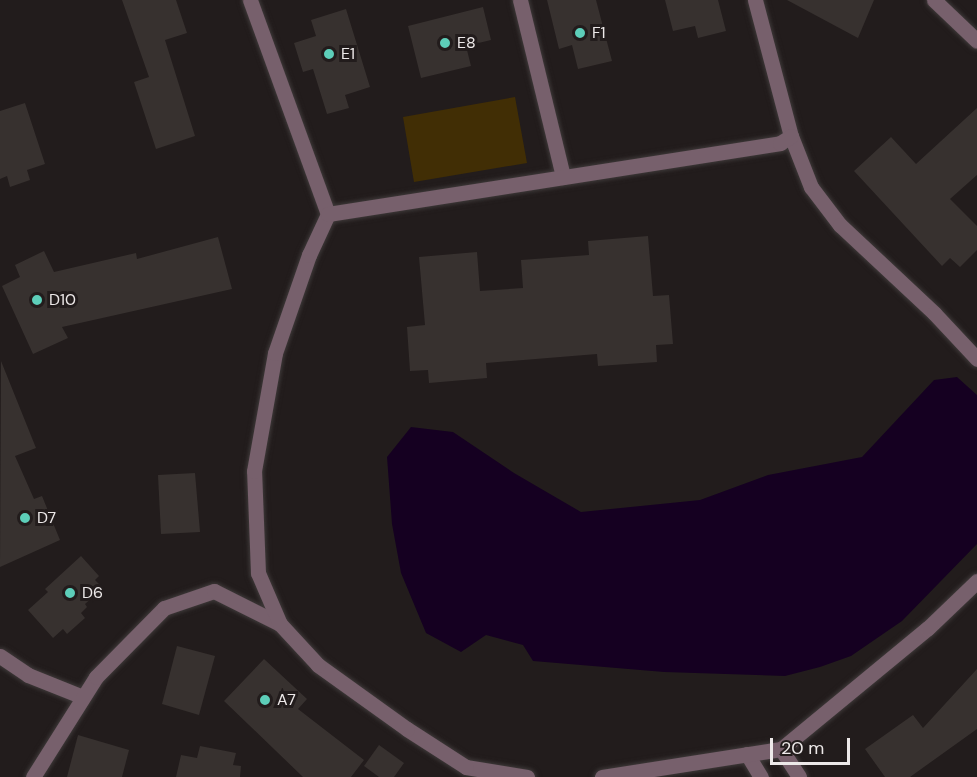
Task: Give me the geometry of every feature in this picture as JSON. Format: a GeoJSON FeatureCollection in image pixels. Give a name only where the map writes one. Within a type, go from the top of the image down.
{"type":"FeatureCollection","features":[{"type":"Feature","properties":{"kind":"lane"},"geometry":{"type":"LineString","coordinates":[[250,0],[327,214],[309,255],[275,353],[254,471],[258,573],[280,624],[318,665],[407,729],[466,767],[527,777]]}},
{"type":"Feature","properties":{"kind":"lane"},"geometry":{"type":"LineString","coordinates":[[520,0],[563,177]]}},
{"type":"Feature","properties":{"kind":"lane"},"geometry":{"type":"LineString","coordinates":[[755,0],[791,136],[811,187],[840,225],[880,265],[934,313],[977,359]]}},
{"type":"Feature","properties":{"kind":"lane"},"geometry":{"type":"LineString","coordinates":[[934,0],[977,41]]}},
{"type":"Feature","properties":{"kind":"lane"},"geometry":{"type":"LineString","coordinates":[[327,214],[780,143],[791,136]]}},
{"type":"Feature","properties":{"kind":"lane"},"geometry":{"type":"LineString","coordinates":[[602,777],[781,749],[910,643],[977,581]]}},
{"type":"Feature","properties":{"kind":"lane"},"geometry":{"type":"LineString","coordinates":[[33,777],[96,677],[164,608],[214,591],[280,624]]}},
{"type":"Feature","properties":{"kind":"lane"},"geometry":{"type":"LineString","coordinates":[[0,656],[28,675],[83,697]]}},
{"type":"Feature","properties":{"kind":"lane"},"geometry":{"type":"LineString","coordinates":[[781,749],[799,777]]}},
{"type":"Feature","properties":{"kind":"lane"},"geometry":{"type":"LineString","coordinates":[[747,754],[761,777]]}},
{"type":"Feature","properties":{"kind":"shaded area"},"geometry":{"type":"Polygon","coordinates":[[[515,97],[527,163],[414,182],[403,117],[515,97]]]}},
{"type":"Feature","properties":{"kind":"shaded area"},"geometry":{"type":"Polygon","coordinates":[[[957,377],[977,395],[977,544],[902,621],[851,656],[820,667],[785,676],[664,672],[533,661],[523,645],[486,635],[461,652],[426,633],[401,573],[392,524],[387,457],[411,427],[453,432],[514,473],[581,512],[700,500],[768,475],[862,457],[934,380],[957,377]]]}},
{"type":"Feature","properties":{"kind":"building"},"geometry":{"type":"Polygon","coordinates":[[[122,0],[176,0],[187,33],[165,40],[195,136],[156,149],[134,82],[149,77],[122,0]]]}},
{"type":"Feature","properties":{"kind":"building","name":"F1"},"geometry":{"type":"Polygon","coordinates":[[[547,0],[596,0],[612,61],[578,69],[572,45],[559,49],[547,0]]]}},
{"type":"Feature","properties":{"kind":"building"},"geometry":{"type":"Polygon","coordinates":[[[665,0],[718,0],[726,31],[698,38],[695,26],[673,31],[665,0]]]}},
{"type":"Feature","properties":{"kind":"building"},"geometry":{"type":"Polygon","coordinates":[[[787,0],[874,0],[858,38],[787,0]]]}},
{"type":"Feature","properties":{"kind":"building","name":"E8"},"geometry":{"type":"Polygon","coordinates":[[[483,7],[491,40],[466,46],[471,66],[421,78],[408,26],[483,7]]]}},
{"type":"Feature","properties":{"kind":"building","name":"E1"},"geometry":{"type":"Polygon","coordinates":[[[346,9],[370,87],[345,95],[349,108],[327,114],[313,69],[303,72],[294,43],[316,36],[311,20],[346,9]]]}},
{"type":"Feature","properties":{"kind":"building"},"geometry":{"type":"Polygon","coordinates":[[[25,103],[45,164],[27,170],[30,180],[10,187],[7,176],[0,179],[0,111],[25,103]]]}},
{"type":"Feature","properties":{"kind":"building"},"geometry":{"type":"Polygon","coordinates":[[[977,108],[977,175],[950,199],[977,226],[977,250],[960,267],[950,258],[942,266],[854,171],[891,137],[916,164],[977,108]]]}},
{"type":"Feature","properties":{"kind":"building"},"geometry":{"type":"Polygon","coordinates":[[[648,236],[653,296],[669,295],[673,344],[656,345],[657,362],[598,366],[597,354],[486,363],[487,378],[429,383],[428,370],[410,371],[407,327],[425,325],[419,257],[477,252],[480,291],[523,288],[521,260],[589,255],[588,241],[648,236]]]}},
{"type":"Feature","properties":{"kind":"building"},"geometry":{"type":"Polygon","coordinates":[[[218,237],[232,289],[62,327],[68,338],[33,354],[2,286],[20,277],[15,265],[44,251],[54,272],[136,253],[137,259],[218,237]]]}},
{"type":"Feature","properties":{"kind":"building"},"geometry":{"type":"Polygon","coordinates":[[[1,361],[36,448],[15,456],[34,499],[42,496],[60,540],[0,567],[1,361]]]}},
{"type":"Feature","properties":{"kind":"building"},"geometry":{"type":"Polygon","coordinates":[[[195,473],[200,532],[161,534],[158,475],[195,473]]]}},
{"type":"Feature","properties":{"kind":"building","name":"D6"},"geometry":{"type":"Polygon","coordinates":[[[81,556],[99,576],[95,580],[101,586],[85,604],[87,607],[81,613],[85,618],[67,634],[63,629],[53,638],[28,610],[48,592],[45,589],[81,556]]]}},
{"type":"Feature","properties":{"kind":"building"},"geometry":{"type":"Polygon","coordinates":[[[177,646],[215,656],[199,715],[162,704],[177,646]]]}},
{"type":"Feature","properties":{"kind":"building"},"geometry":{"type":"Polygon","coordinates":[[[264,659],[307,699],[298,709],[364,760],[351,777],[303,777],[224,701],[264,659]]]}},
{"type":"Feature","properties":{"kind":"building"},"geometry":{"type":"Polygon","coordinates":[[[977,669],[977,729],[910,777],[885,777],[865,749],[913,715],[923,728],[977,669]]]}},
{"type":"Feature","properties":{"kind":"building"},"geometry":{"type":"Polygon","coordinates":[[[78,735],[129,750],[122,777],[67,777],[78,735]]]}},
{"type":"Feature","properties":{"kind":"building"},"geometry":{"type":"Polygon","coordinates":[[[379,745],[404,763],[394,777],[379,777],[364,766],[379,745]]]}},
{"type":"Feature","properties":{"kind":"building"},"geometry":{"type":"Polygon","coordinates":[[[200,746],[236,753],[233,765],[241,766],[240,777],[176,777],[181,755],[197,758],[200,746]]]}},
{"type":"Feature","properties":{"kind":"place","name":"F1"},"geometry":{"type":"Point","coordinates":[580,33]}},
{"type":"Feature","properties":{"kind":"place","name":"E8"},"geometry":{"type":"Point","coordinates":[445,43]}},
{"type":"Feature","properties":{"kind":"place","name":"E1"},"geometry":{"type":"Point","coordinates":[329,54]}},
{"type":"Feature","properties":{"kind":"place","name":"D10"},"geometry":{"type":"Point","coordinates":[37,300]}},
{"type":"Feature","properties":{"kind":"place","name":"D7"},"geometry":{"type":"Point","coordinates":[25,518]}},
{"type":"Feature","properties":{"kind":"place","name":"D6"},"geometry":{"type":"Point","coordinates":[70,593]}},
{"type":"Feature","properties":{"kind":"place","name":"A7"},"geometry":{"type":"Point","coordinates":[265,700]}}]}
